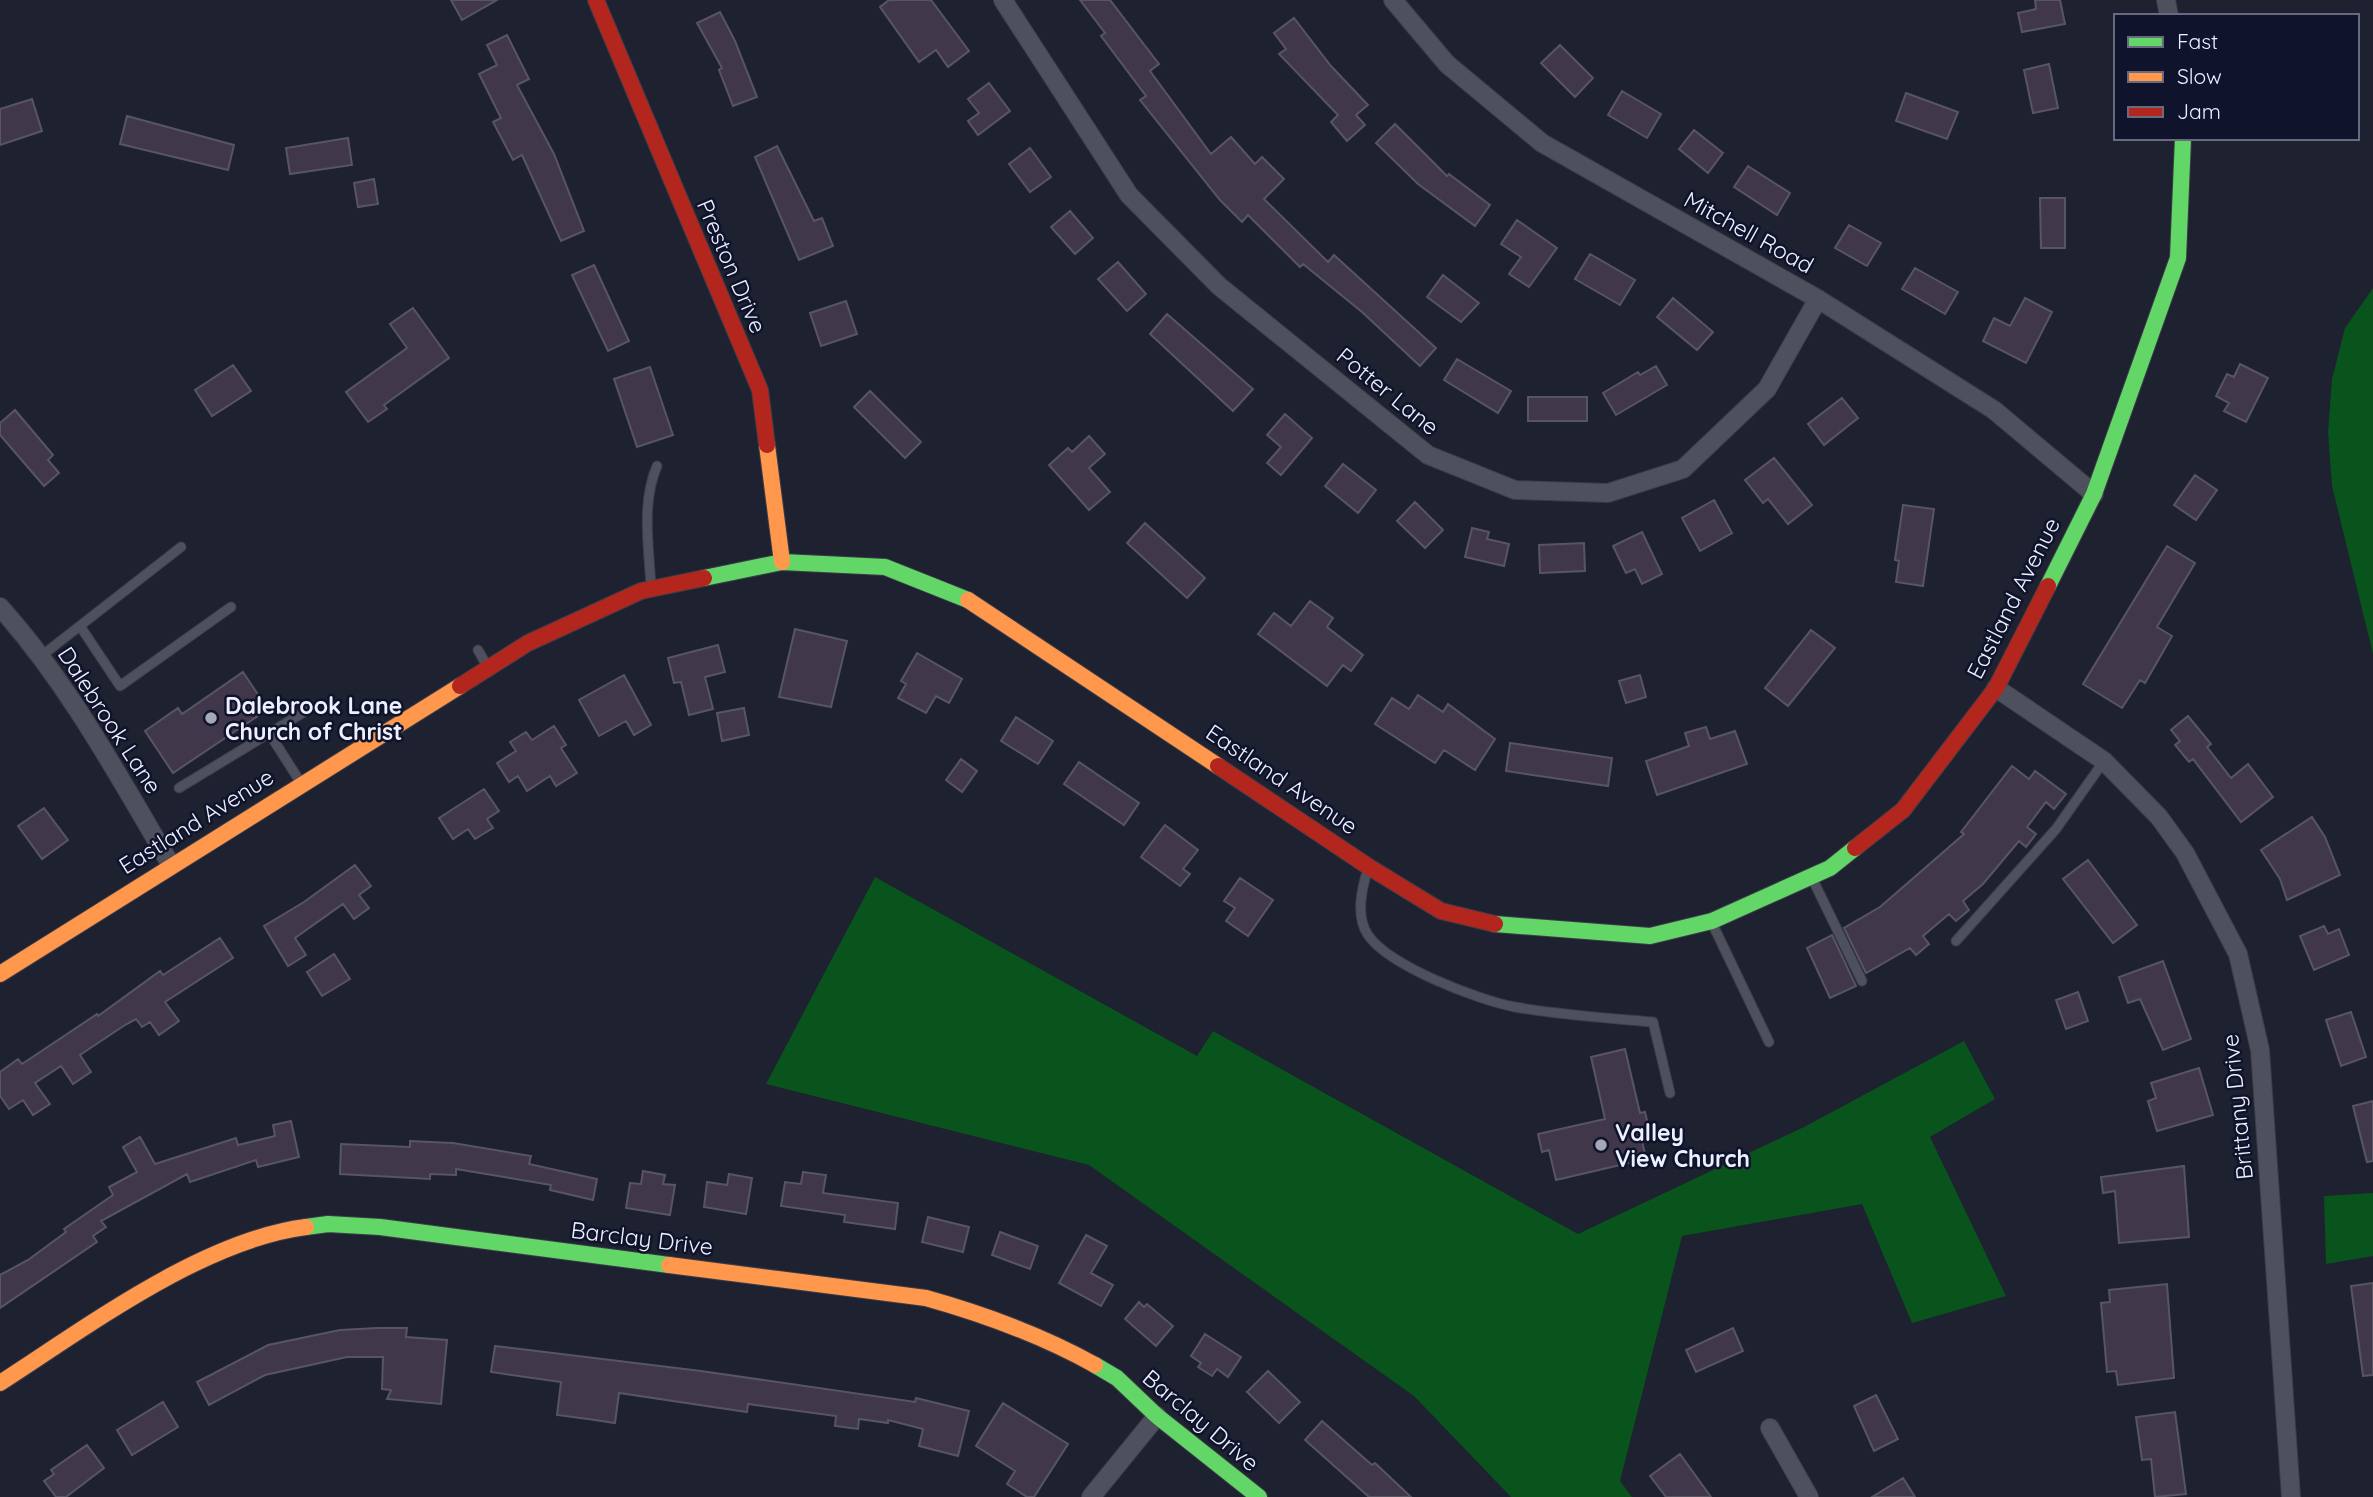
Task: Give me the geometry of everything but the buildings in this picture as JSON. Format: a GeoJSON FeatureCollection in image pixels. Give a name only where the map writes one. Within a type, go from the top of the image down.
{"type":"FeatureCollection","features":[{"type":"Feature","properties":{"kind":"street","name":"Preston Drive"},"geometry":{"type":"LineString","coordinates":[[596,0],[760,390],[782,562]]}},
{"type":"Feature","properties":{"kind":"street","name":"Potter Lane"},"geometry":{"type":"LineString","coordinates":[[1003,0],[1129,195],[1219,286],[1428,456],[1515,490],[1608,493],[1683,468],[1767,389],[1818,299]]}},
{"type":"Feature","properties":{"kind":"street","name":"Mitchell Road"},"geometry":{"type":"LineString","coordinates":[[1393,0],[1447,64],[1542,143],[1818,299],[1994,410],[2094,494]]}},
{"type":"Feature","properties":{"kind":"street","name":"Eastland Avenue"},"geometry":{"type":"LineString","coordinates":[[0,974],[528,643],[651,588],[782,562],[885,567],[956,593],[1022,634],[1369,867],[1441,911],[1497,924],[1650,936],[1712,921],[1830,868],[1903,810],[1996,688],[2094,494],[2178,258],[2183,140]]}},
{"type":"Feature","properties":{"kind":"street","name":"Dalebrook Lane"},"geometry":{"type":"LineString","coordinates":[[0,607],[72,702],[171,865]]}},
{"type":"Feature","properties":{"kind":"street","name":"Brittany Drive"},"geometry":{"type":"LineString","coordinates":[[1996,688],[2104,761],[2159,817],[2185,853],[2238,954],[2260,1050],[2291,1497]]}},
{"type":"Feature","properties":{"kind":"street","name":"Barclay Drive"},"geometry":{"type":"LineString","coordinates":[[0,1383],[122,1305],[202,1261],[272,1231],[328,1224],[380,1227],[926,1297],[966,1309],[1075,1354],[1117,1378],[1157,1416],[1259,1497]]}},
{"type":"Feature","properties":{"kind":"street"},"geometry":{"type":"LineString","coordinates":[[1091,1497],[1157,1416]]}},
{"type":"Feature","properties":{"kind":"street"},"geometry":{"type":"LineString","coordinates":[[1770,1428],[1809,1497]]}},
{"type":"Feature","properties":{"kind":"lane"},"geometry":{"type":"LineString","coordinates":[[651,588],[648,528],[652,477],[657,467]]}},
{"type":"Feature","properties":{"kind":"lane"},"geometry":{"type":"LineString","coordinates":[[40,657],[181,547]]}},
{"type":"Feature","properties":{"kind":"lane"},"geometry":{"type":"LineString","coordinates":[[80,626],[120,686],[231,607]]}},
{"type":"Feature","properties":{"kind":"lane"},"geometry":{"type":"LineString","coordinates":[[478,650],[488,668]]}},
{"type":"Feature","properties":{"kind":"lane"},"geometry":{"type":"LineString","coordinates":[[179,788],[309,709]]}},
{"type":"Feature","properties":{"kind":"lane"},"geometry":{"type":"LineString","coordinates":[[269,733],[302,784]]}},
{"type":"Feature","properties":{"kind":"lane"},"geometry":{"type":"LineString","coordinates":[[1956,941],[2056,829],[2104,761]]}},
{"type":"Feature","properties":{"kind":"lane"},"geometry":{"type":"LineString","coordinates":[[1369,867],[1359,895],[1367,934],[1395,959],[1433,979],[1513,1006],[1653,1022],[1670,1093]]}},
{"type":"Feature","properties":{"kind":"lane"},"geometry":{"type":"LineString","coordinates":[[1811,877],[1862,981]]}},
{"type":"Feature","properties":{"kind":"lane"},"geometry":{"type":"LineString","coordinates":[[1712,921],[1769,1042]]}},
{"type":"Feature","properties":{"kind":"green space"},"geometry":{"type":"Polygon","coordinates":[[[2373,288],[2373,654],[2332,486],[2328,432],[2332,379],[2345,328],[2373,288]]]}},
{"type":"Feature","properties":{"kind":"green space"},"geometry":{"type":"Polygon","coordinates":[[[875,877],[1197,1056],[1213,1031],[1578,1234],[1804,1127],[1964,1041],[1995,1099],[1930,1137],[2006,1296],[1912,1323],[1862,1204],[1682,1236],[1620,1481],[1632,1497],[1511,1497],[1414,1396],[1089,1165],[766,1084],[875,877]]]}},
{"type":"Feature","properties":{"kind":"green space"},"geometry":{"type":"Polygon","coordinates":[[[2373,1193],[2373,1256],[2326,1264],[2324,1196],[2373,1193]]]}},
{"type":"Feature","properties":{"kind":"traffic: fast"},"geometry":{"type":"LineString","coordinates":[[2048,586],[2094,494],[2178,258],[2183,140]]}},
{"type":"Feature","properties":{"kind":"traffic: fast"},"geometry":{"type":"LineString","coordinates":[[704,578],[782,562],[885,567],[968,600]]}},
{"type":"Feature","properties":{"kind":"traffic: fast"},"geometry":{"type":"LineString","coordinates":[[1495,924],[1650,936],[1712,921],[1830,868],[1855,848]]}},
{"type":"Feature","properties":{"kind":"traffic: fast"},"geometry":{"type":"LineString","coordinates":[[306,1227],[328,1224],[380,1227],[669,1265]]}},
{"type":"Feature","properties":{"kind":"traffic: fast"},"geometry":{"type":"LineString","coordinates":[[1095,1365],[1117,1378],[1157,1416],[1259,1497]]}},
{"type":"Feature","properties":{"kind":"traffic: slow"},"geometry":{"type":"LineString","coordinates":[[767,445],[782,562]]}},
{"type":"Feature","properties":{"kind":"traffic: slow"},"geometry":{"type":"LineString","coordinates":[[968,600],[1218,766]]}},
{"type":"Feature","properties":{"kind":"traffic: slow"},"geometry":{"type":"LineString","coordinates":[[0,974],[460,686]]}},
{"type":"Feature","properties":{"kind":"traffic: slow"},"geometry":{"type":"LineString","coordinates":[[0,1383],[108,1312],[187,1267],[267,1235],[306,1227]]}},
{"type":"Feature","properties":{"kind":"traffic: slow"},"geometry":{"type":"LineString","coordinates":[[669,1265],[926,1298],[1012,1327],[1095,1365]]}},
{"type":"Feature","properties":{"kind":"traffic: jam"},"geometry":{"type":"LineString","coordinates":[[596,0],[760,390],[767,445]]}},
{"type":"Feature","properties":{"kind":"traffic: jam"},"geometry":{"type":"LineString","coordinates":[[460,686],[528,643],[641,591],[704,578]]}},
{"type":"Feature","properties":{"kind":"traffic: jam"},"geometry":{"type":"LineString","coordinates":[[1855,848],[1903,810],[1996,688],[2048,586]]}},
{"type":"Feature","properties":{"kind":"traffic: jam"},"geometry":{"type":"LineString","coordinates":[[1218,766],[1369,867],[1441,911],[1495,924]]}},
{"type":"Feature","properties":{"kind":"place","name":"Dalebrook Lane Church of Christ"},"geometry":{"type":"Point","coordinates":[211,718]}},
{"type":"Feature","properties":{"kind":"place","name":"Valley View Church"},"geometry":{"type":"Point","coordinates":[1601,1145]}}]}
